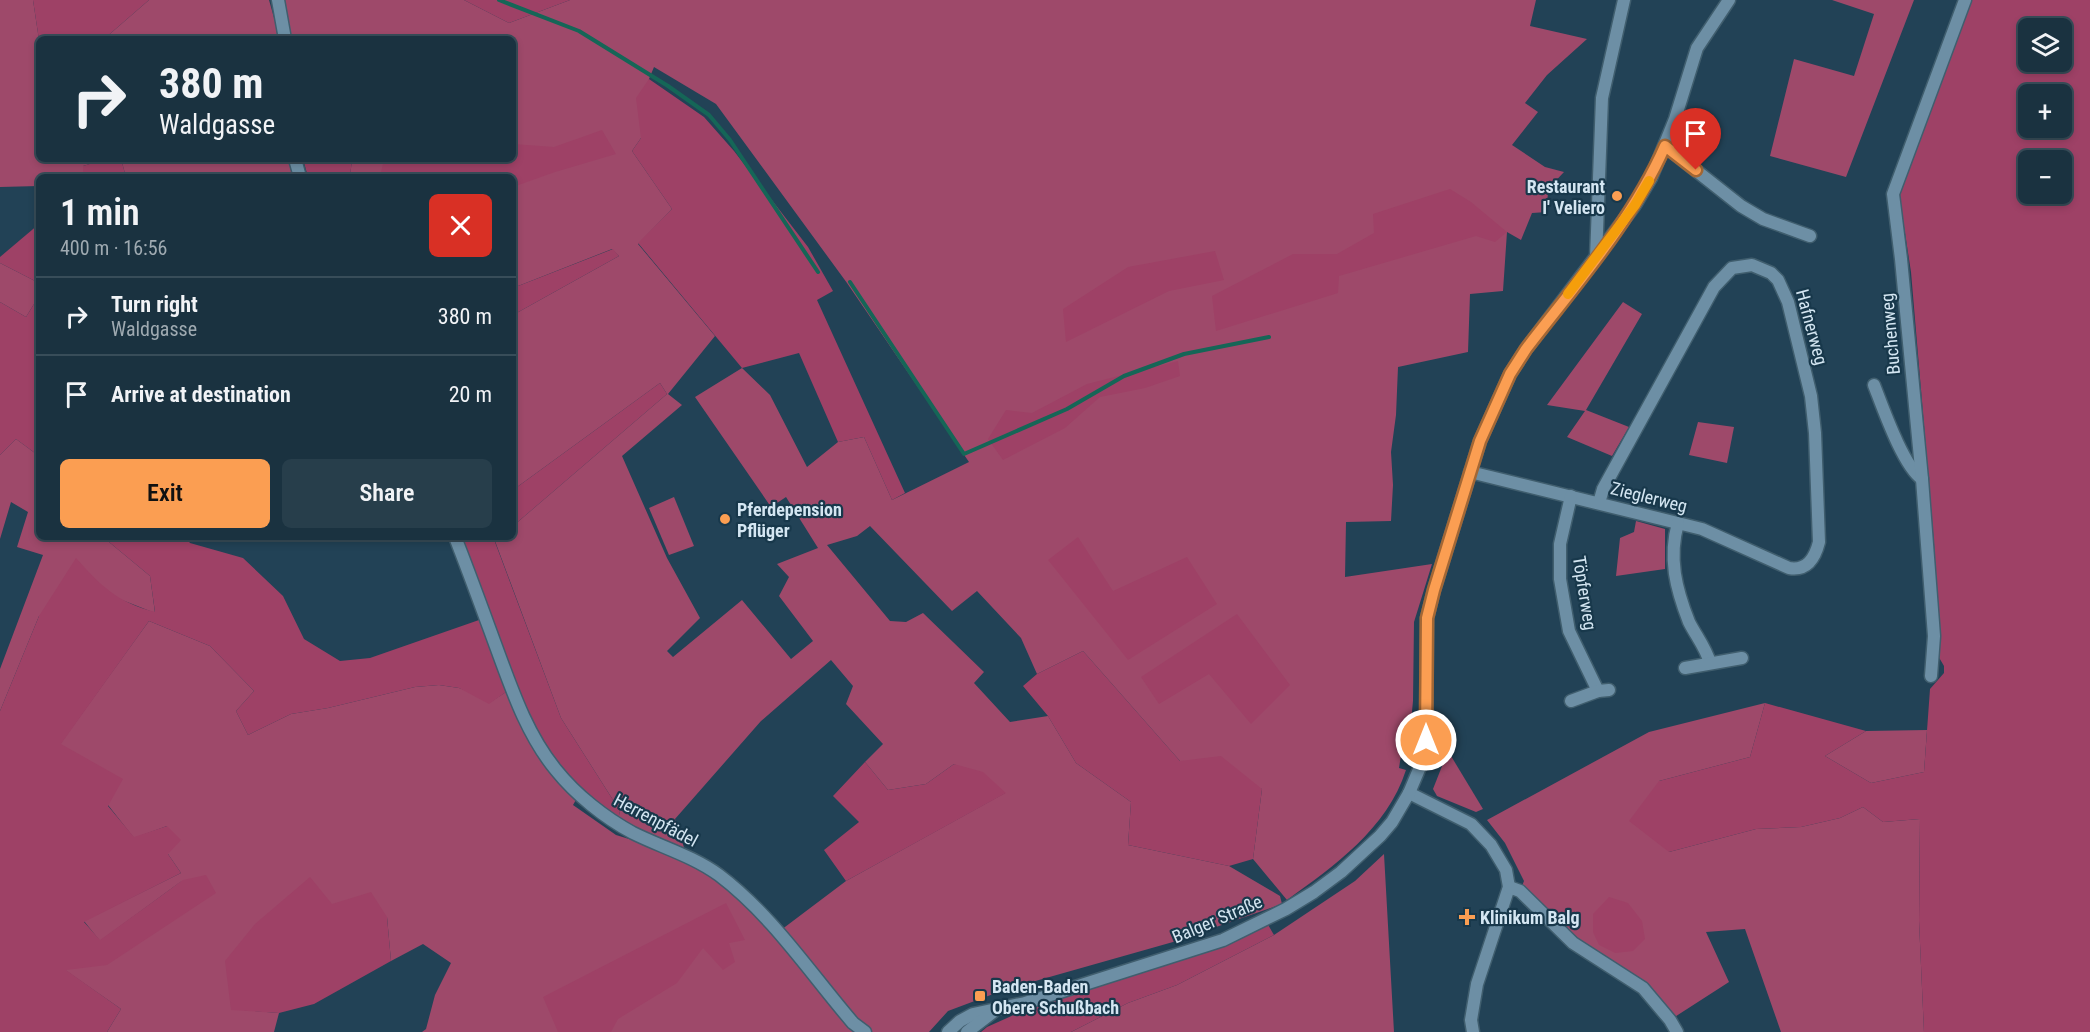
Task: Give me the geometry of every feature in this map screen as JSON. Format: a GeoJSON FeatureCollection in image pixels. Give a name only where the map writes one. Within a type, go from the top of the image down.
{"type":"FeatureCollection","features":[{"type":"Feature","properties":{"kind":"street"},"geometry":{"type":"LineString","coordinates":[[278,0],[284,36]]}},
{"type":"Feature","properties":{"kind":"street"},"geometry":{"type":"LineString","coordinates":[[1596,258],[1602,98],[1624,0]]}},
{"type":"Feature","properties":{"kind":"street","name":"Balger Straße"},"geometry":{"type":"LineString","coordinates":[[948,1032],[960,1021],[973,1014],[1025,1003],[1223,940],[1286,909],[1314,892],[1365,852],[1392,822],[1409,793],[1423,760],[1426,740],[1427,618],[1480,441],[1510,374],[1526,349],[1635,205],[1651,178],[1665,146],[1697,48],[1708,28],[1729,0]]}},
{"type":"Feature","properties":{"kind":"street","name":"Buchenweg"},"geometry":{"type":"LineString","coordinates":[[1931,676],[1934,636],[1922,479],[1893,194],[1965,0]]}},
{"type":"Feature","properties":{"kind":"street"},"geometry":{"type":"LineString","coordinates":[[1665,146],[1741,206],[1763,219],[1810,236]]}},
{"type":"Feature","properties":{"kind":"street","name":"Hafnerweg"},"geometry":{"type":"LineString","coordinates":[[1599,503],[1603,489],[1714,287],[1732,268],[1752,265],[1771,273],[1784,288],[1811,396],[1815,432],[1819,542],[1811,561]]}},
{"type":"Feature","properties":{"kind":"street"},"geometry":{"type":"LineString","coordinates":[[1874,385],[1896,438],[1914,471],[1922,479]]}},
{"type":"Feature","properties":{"kind":"street","name":"Zieglerweg"},"geometry":{"type":"LineString","coordinates":[[1470,472],[1702,529],[1789,568],[1804,567],[1811,561]]}},
{"type":"Feature","properties":{"kind":"street","name":"Töpferweg"},"geometry":{"type":"LineString","coordinates":[[1570,496],[1560,544],[1560,579],[1569,632],[1603,690],[1571,701]]}},
{"type":"Feature","properties":{"kind":"street"},"geometry":{"type":"LineString","coordinates":[[1678,523],[1673,539],[1675,582],[1690,623],[1708,653],[1710,663]]}},
{"type":"Feature","properties":{"kind":"street","name":"Herrenpfädel"},"geometry":{"type":"LineString","coordinates":[[456,540],[517,703],[532,735],[555,770],[581,796],[617,824],[717,874],[742,895],[763,915],[853,1023],[865,1032]]}},
{"type":"Feature","properties":{"kind":"street"},"geometry":{"type":"LineString","coordinates":[[1685,668],[1742,658]]}},
{"type":"Feature","properties":{"kind":"street"},"geometry":{"type":"LineString","coordinates":[[1409,793],[1471,824],[1491,845],[1506,870],[1509,887],[1477,984],[1471,1020],[1473,1032]]}},
{"type":"Feature","properties":{"kind":"street"},"geometry":{"type":"LineString","coordinates":[[1509,887],[1520,891],[1573,943],[1643,988],[1677,1032]]}},
{"type":"Feature","properties":{"kind":"street","name":"Balger Straße"},"geometry":{"type":"LineString","coordinates":[[967,1032],[996,1009]]}},
{"type":"Feature","properties":{"kind":"shaded area"},"geometry":{"type":"Polygon","coordinates":[[[0,0],[33,0],[38,36],[36,36],[36,162],[96,162],[83,166],[83,174],[36,174],[36,186],[0,187],[0,0]]]}},
{"type":"Feature","properties":{"kind":"shaded area"},"geometry":{"type":"Polygon","coordinates":[[[33,0],[149,0],[107,36],[38,36],[33,0]]]}},
{"type":"Feature","properties":{"kind":"shaded area"},"geometry":{"type":"Polygon","coordinates":[[[149,0],[269,0],[279,36],[107,36],[149,0]]]}},
{"type":"Feature","properties":{"kind":"shaded area"},"geometry":{"type":"Polygon","coordinates":[[[283,0],[464,0],[509,23],[570,0],[1536,0],[1530,26],[1587,39],[1547,75],[1525,103],[1538,112],[1512,145],[1545,167],[1564,172],[1548,189],[1547,212],[1532,213],[1521,240],[1507,232],[1503,291],[1470,294],[1468,352],[1398,367],[1396,415],[1391,452],[1393,485],[1391,521],[1346,522],[1345,577],[1432,564],[1414,622],[1413,701],[1409,743],[1403,743],[1399,768],[1406,770],[1386,810],[1372,828],[1323,874],[1287,900],[1253,859],[1262,789],[1180,761],[1083,651],[1037,674],[1021,638],[977,591],[952,611],[870,526],[857,536],[827,545],[890,621],[906,622],[923,613],[984,672],[974,683],[1010,722],[1048,716],[1076,763],[1131,802],[1128,845],[1229,866],[1280,896],[1282,904],[1173,942],[1004,990],[948,1011],[929,1032],[422,1032],[426,1029],[435,995],[451,963],[423,944],[391,961],[387,917],[231,1009],[279,1013],[274,1032],[107,1032],[121,1009],[65,970],[183,880],[100,941],[84,921],[181,873],[168,854],[167,826],[134,838],[60,744],[149,621],[210,646],[254,691],[236,711],[248,735],[291,714],[328,708],[415,687],[439,685],[459,688],[479,695],[489,703],[506,692],[540,756],[577,798],[573,805],[616,835],[681,855],[617,824],[620,811],[561,718],[495,541],[516,540],[516,523],[667,394],[660,383],[516,488],[516,313],[619,256],[612,249],[516,287],[516,174],[350,174],[352,162],[516,162],[516,36],[290,36],[283,0]],[[654,67],[649,79],[641,138],[632,151],[672,209],[638,244],[715,336],[668,394],[682,405],[622,456],[667,558],[700,618],[667,651],[673,657],[742,600],[791,659],[813,641],[779,596],[789,577],[777,564],[818,548],[786,497],[771,507],[695,397],[742,368],[770,395],[807,467],[838,442],[864,437],[892,500],[969,462],[847,283],[716,104],[654,67]],[[831,660],[761,721],[675,819],[687,857],[717,874],[777,933],[846,881],[1005,793],[954,764],[926,784],[888,790],[865,762],[883,744],[846,704],[853,686],[831,660]]]}},
{"type":"Feature","properties":{"kind":"shaded area"},"geometry":{"type":"Polygon","coordinates":[[[464,0],[570,0],[509,23],[464,0]]]}},
{"type":"Feature","properties":{"kind":"shaded area"},"geometry":{"type":"Polygon","coordinates":[[[1832,0],[1914,0],[1846,177],[1770,156],[1794,59],[1854,76],[1874,14],[1832,0]]]}},
{"type":"Feature","properties":{"kind":"shaded area"},"geometry":{"type":"Polygon","coordinates":[[[1971,0],[2090,0],[2090,1032],[1924,1032],[1919,921],[1920,819],[1883,822],[1863,807],[1840,818],[1801,827],[1756,829],[1669,852],[1629,821],[1659,781],[1750,757],[1765,703],[1866,731],[1825,756],[1871,783],[1924,772],[1930,689],[1944,673],[1944,666],[1937,654],[1939,633],[1934,543],[1911,272],[1899,194],[1971,0]]]}},
{"type":"Feature","properties":{"kind":"shaded area"},"geometry":{"type":"Polygon","coordinates":[[[649,79],[704,117],[734,151],[808,247],[833,291],[817,300],[905,493],[892,500],[864,437],[838,442],[799,353],[742,368],[638,243],[672,209],[632,151],[641,138],[636,98],[649,79]]]}},
{"type":"Feature","properties":{"kind":"shaded area"},"geometry":{"type":"Polygon","coordinates":[[[602,130],[616,154],[516,186],[516,174],[381,174],[383,162],[516,162],[516,144],[554,147],[602,130]]]}},
{"type":"Feature","properties":{"kind":"shaded area"},"geometry":{"type":"Polygon","coordinates":[[[96,162],[122,162],[125,174],[83,174],[83,166],[96,162]]]}},
{"type":"Feature","properties":{"kind":"shaded area"},"geometry":{"type":"Polygon","coordinates":[[[122,162],[292,162],[294,174],[125,174],[122,162]]]}},
{"type":"Feature","properties":{"kind":"shaded area"},"geometry":{"type":"Polygon","coordinates":[[[304,162],[352,162],[350,174],[307,174],[304,162]]]}},
{"type":"Feature","properties":{"kind":"shaded area"},"geometry":{"type":"Polygon","coordinates":[[[1450,189],[1471,202],[1507,232],[1495,242],[1476,236],[1339,276],[1338,293],[1216,331],[1212,296],[1293,254],[1337,254],[1374,233],[1373,214],[1450,189]]]}},
{"type":"Feature","properties":{"kind":"shaded area"},"geometry":{"type":"Polygon","coordinates":[[[36,227],[36,281],[0,263],[0,257],[36,227]]]}},
{"type":"Feature","properties":{"kind":"shaded area"},"geometry":{"type":"Polygon","coordinates":[[[613,249],[619,256],[516,313],[516,287],[613,249]]]}},
{"type":"Feature","properties":{"kind":"shaded area"},"geometry":{"type":"Polygon","coordinates":[[[1215,251],[1224,280],[1169,291],[1066,342],[1063,309],[1128,267],[1215,251]]]}},
{"type":"Feature","properties":{"kind":"shaded area"},"geometry":{"type":"Polygon","coordinates":[[[0,263],[36,281],[36,301],[26,317],[0,302],[0,263]]]}},
{"type":"Feature","properties":{"kind":"shaded area"},"geometry":{"type":"Polygon","coordinates":[[[36,301],[36,454],[16,439],[0,455],[0,302],[26,317],[36,301]]]}},
{"type":"Feature","properties":{"kind":"shaded area"},"geometry":{"type":"Polygon","coordinates":[[[1623,302],[1642,314],[1586,410],[1629,427],[1612,456],[1567,437],[1585,411],[1547,405],[1623,302]]]}},
{"type":"Feature","properties":{"kind":"shaded area"},"geometry":{"type":"Polygon","coordinates":[[[1178,361],[1180,376],[1145,388],[1100,397],[1065,428],[1003,460],[988,439],[1006,410],[1032,413],[1087,384],[1178,361]]]}},
{"type":"Feature","properties":{"kind":"shaded area"},"geometry":{"type":"Polygon","coordinates":[[[660,383],[667,394],[516,523],[516,488],[660,383]]]}},
{"type":"Feature","properties":{"kind":"shaded area"},"geometry":{"type":"Polygon","coordinates":[[[1698,422],[1734,427],[1727,463],[1689,455],[1698,422]]]}},
{"type":"Feature","properties":{"kind":"shaded area"},"geometry":{"type":"Polygon","coordinates":[[[16,439],[36,454],[36,540],[107,540],[150,576],[155,613],[117,598],[39,616],[0,711],[0,669],[43,555],[17,547],[28,512],[11,502],[0,539],[0,455],[16,439]]]}},
{"type":"Feature","properties":{"kind":"shaded area"},"geometry":{"type":"Polygon","coordinates":[[[674,497],[694,546],[669,555],[649,508],[674,497]]]}},
{"type":"Feature","properties":{"kind":"shaded area"},"geometry":{"type":"Polygon","coordinates":[[[1636,521],[1665,529],[1665,569],[1616,576],[1620,538],[1634,532],[1636,521]]]}},
{"type":"Feature","properties":{"kind":"shaded area"},"geometry":{"type":"Polygon","coordinates":[[[1078,537],[1113,591],[1187,557],[1217,604],[1128,660],[1048,560],[1078,537]]]}},
{"type":"Feature","properties":{"kind":"shaded area"},"geometry":{"type":"Polygon","coordinates":[[[107,540],[188,540],[190,543],[243,558],[283,596],[304,639],[340,661],[370,658],[479,620],[506,692],[489,704],[459,688],[439,685],[415,687],[328,708],[291,714],[248,735],[236,711],[254,691],[210,646],[149,621],[61,744],[123,779],[108,806],[134,837],[167,826],[181,840],[168,854],[181,873],[84,922],[100,940],[183,880],[206,875],[216,893],[107,965],[66,970],[121,1009],[107,1032],[0,1032],[0,711],[39,616],[76,558],[111,592],[130,603],[155,612],[150,576],[107,540]]]}},
{"type":"Feature","properties":{"kind":"shaded area"},"geometry":{"type":"Polygon","coordinates":[[[461,540],[497,540],[495,542],[561,718],[620,811],[617,824],[557,765],[522,703],[461,540]]]}},
{"type":"Feature","properties":{"kind":"shaded area"},"geometry":{"type":"Polygon","coordinates":[[[1237,614],[1290,685],[1251,724],[1209,674],[1159,704],[1141,677],[1237,614]]]}},
{"type":"Feature","properties":{"kind":"shaded area"},"geometry":{"type":"Polygon","coordinates":[[[1083,651],[1180,761],[1221,756],[1262,789],[1253,859],[1229,866],[1128,845],[1131,802],[1076,763],[1048,716],[1023,686],[1037,674],[1083,651]]]}},
{"type":"Feature","properties":{"kind":"shaded area"},"geometry":{"type":"Polygon","coordinates":[[[1765,703],[1750,757],[1659,781],[1669,852],[1756,829],[1801,827],[1840,818],[1863,807],[1883,822],[1920,819],[1919,921],[1924,1032],[1781,1032],[1745,929],[1706,932],[1729,982],[1670,1020],[1643,988],[1606,965],[1520,891],[1524,881],[1505,843],[1487,820],[1649,732],[1765,703]]]}},
{"type":"Feature","properties":{"kind":"shaded area"},"geometry":{"type":"Polygon","coordinates":[[[1927,730],[1924,772],[1871,783],[1825,756],[1866,731],[1927,730]]]}},
{"type":"Feature","properties":{"kind":"shaded area"},"geometry":{"type":"Polygon","coordinates":[[[1448,751],[1483,809],[1476,812],[1437,796],[1433,789],[1448,751]]]}},
{"type":"Feature","properties":{"kind":"shaded area"},"geometry":{"type":"Polygon","coordinates":[[[865,762],[888,790],[926,784],[954,764],[983,772],[1006,793],[846,881],[824,850],[859,822],[833,796],[865,762]]]}},
{"type":"Feature","properties":{"kind":"shaded area"},"geometry":{"type":"Polygon","coordinates":[[[1384,854],[1394,1032],[1071,1032],[1128,1003],[1177,985],[1274,935],[1355,881],[1384,854]]]}},
{"type":"Feature","properties":{"kind":"shaded area"},"geometry":{"type":"Polygon","coordinates":[[[310,877],[332,904],[371,892],[387,917],[391,961],[314,1004],[279,1013],[231,1010],[225,961],[255,924],[310,877]]]}},
{"type":"Feature","properties":{"kind":"shaded area"},"geometry":{"type":"Polygon","coordinates":[[[1609,897],[1628,903],[1642,921],[1645,939],[1633,951],[1615,953],[1599,945],[1593,932],[1593,914],[1609,897]]]}},
{"type":"Feature","properties":{"kind":"shaded area"},"geometry":{"type":"Polygon","coordinates":[[[726,903],[745,940],[729,943],[735,962],[723,970],[703,948],[677,983],[618,1019],[611,1032],[558,1032],[543,997],[726,903]]]}},
{"type":"Feature","properties":{"kind":"shaded area"},"geometry":{"type":"Polygon","coordinates":[[[1267,923],[1274,935],[1177,985],[1128,1003],[1071,1032],[981,1032],[987,1027],[1045,1001],[1267,923]]]}},
{"type":"Feature","properties":{"kind":"waterway"},"geometry":{"type":"LineString","coordinates":[[499,0],[579,31],[668,86],[709,115],[730,140],[818,272]]}},
{"type":"Feature","properties":{"kind":"waterway"},"geometry":{"type":"LineString","coordinates":[[850,282],[964,454],[1067,409],[1124,376],[1184,354],[1269,337]]}},
{"type":"Feature","properties":{"kind":"slow traffic"},"geometry":{"type":"LineString","coordinates":[[1568,294],[1635,205],[1649,181]]}},
{"type":"Feature","properties":{"kind":"place","name":"Restaurant I' Veliero"},"geometry":{"type":"Point","coordinates":[1617,196]}},
{"type":"Feature","properties":{"kind":"place","name":"Pferdepension Pflüger"},"geometry":{"type":"Point","coordinates":[725,519]}},
{"type":"Feature","properties":{"kind":"place","name":"Klinikum Balg"},"geometry":{"type":"Point","coordinates":[1467,917]}},
{"type":"Feature","properties":{"kind":"place","name":"Baden-Baden Obere Schußbach"},"geometry":{"type":"Point","coordinates":[980,996]}},
{"type":"Feature","properties":{"kind":"route"},"geometry":{"type":"LineString","coordinates":[[1426,740],[1427,618],[1480,441],[1510,374],[1526,349],[1635,205],[1651,178],[1665,146],[1696,170]]}}]}
